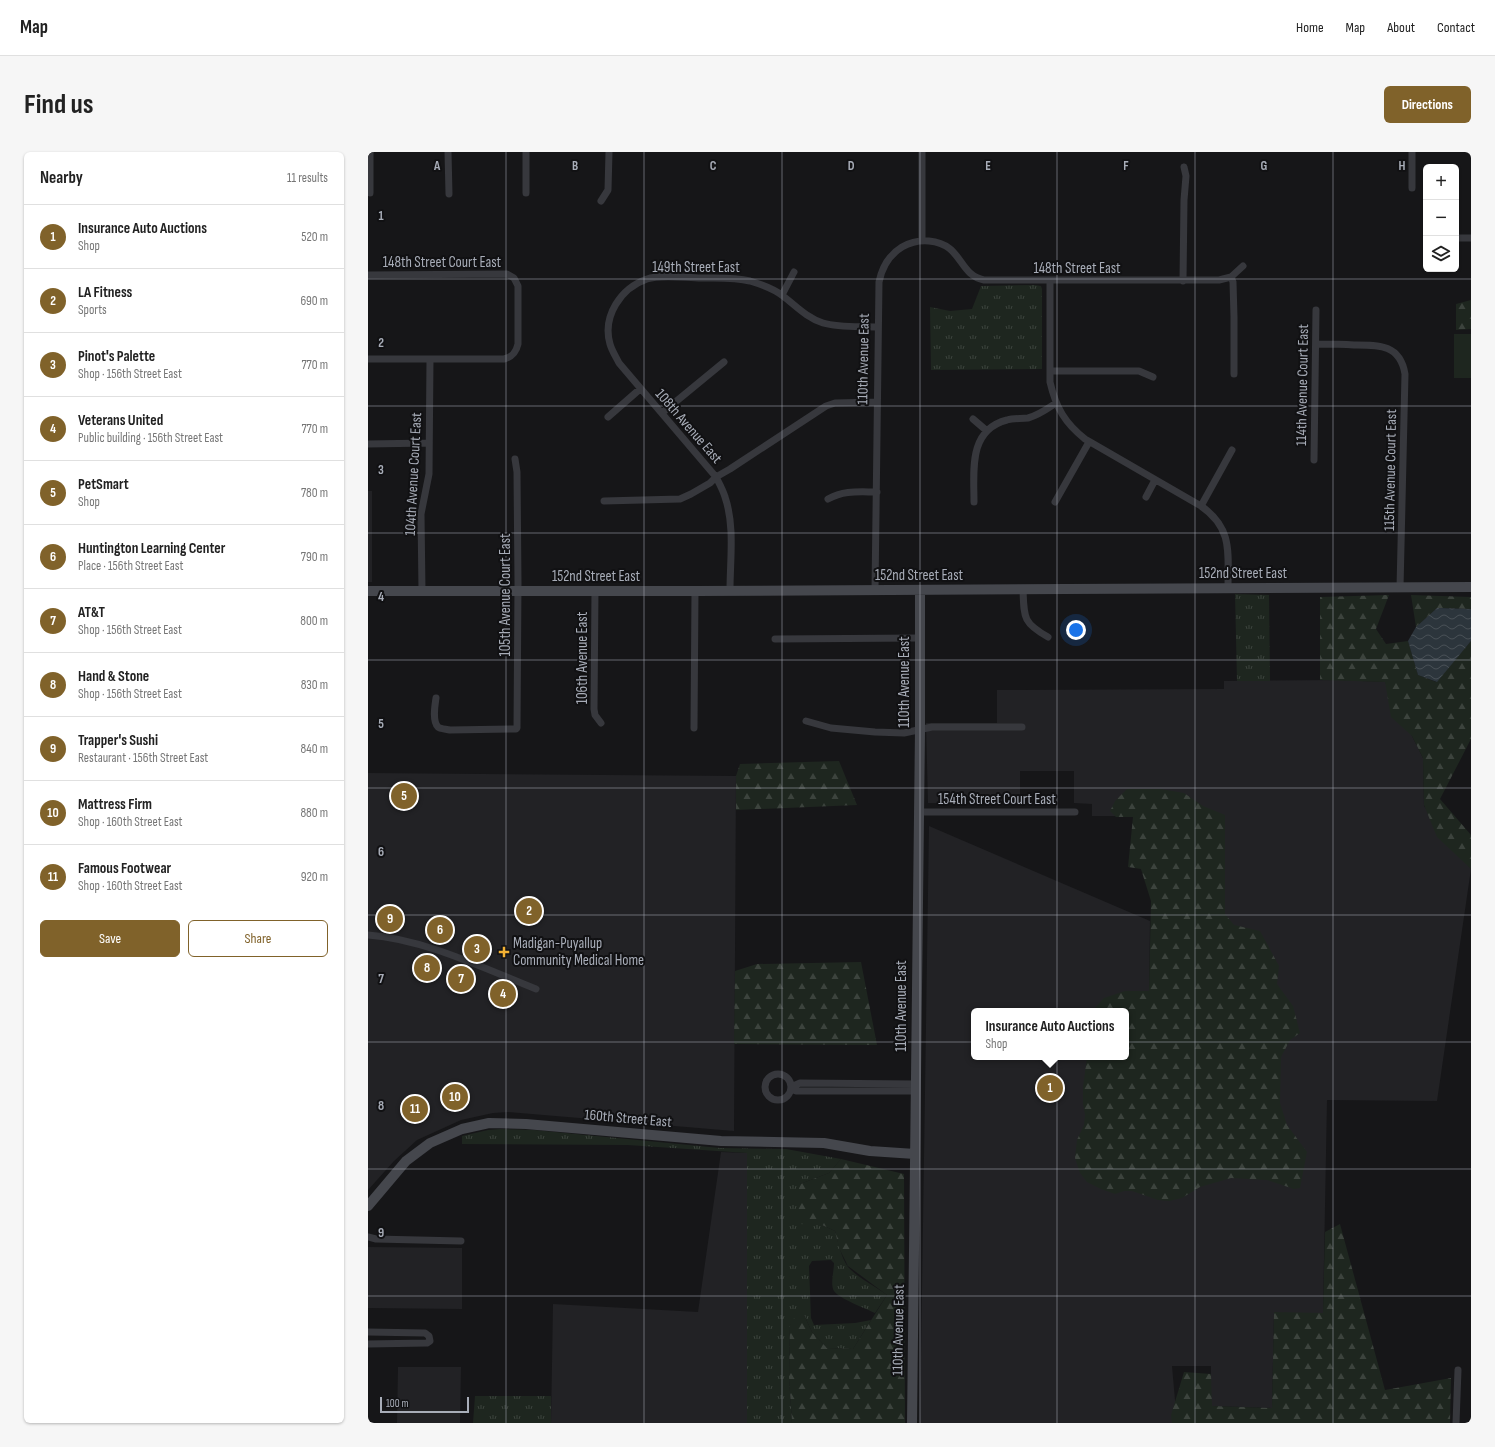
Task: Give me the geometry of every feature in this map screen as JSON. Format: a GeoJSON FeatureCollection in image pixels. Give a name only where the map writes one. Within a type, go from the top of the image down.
{"type":"FeatureCollection","features":[{"type":"Feature","properties":{"kind":"street"},"geometry":{"type":"LineString","coordinates":[[370,152],[370,193]]}},
{"type":"Feature","properties":{"kind":"street"},"geometry":{"type":"LineString","coordinates":[[448,152],[449,194]]}},
{"type":"Feature","properties":{"kind":"street"},"geometry":{"type":"LineString","coordinates":[[526,152],[526,193]]}},
{"type":"Feature","properties":{"kind":"street"},"geometry":{"type":"LineString","coordinates":[[601,201],[608,190],[609,152]]}},
{"type":"Feature","properties":{"kind":"street"},"geometry":{"type":"LineString","coordinates":[[922,152],[922,240]]}},
{"type":"Feature","properties":{"kind":"street"},"geometry":{"type":"LineString","coordinates":[[1412,152],[1412,188]]}},
{"type":"Feature","properties":{"kind":"street"},"geometry":{"type":"LineString","coordinates":[[1182,281],[1186,176],[1184,167]]}},
{"type":"Feature","properties":{"kind":"street"},"geometry":{"type":"LineString","coordinates":[[1459,238],[1471,238]]}},
{"type":"Feature","properties":{"kind":"street","name":"148th Street East"},"geometry":{"type":"LineString","coordinates":[[922,240],[945,244],[955,253],[970,273],[980,279],[1050,281],[1182,281],[1219,280],[1231,277]]}},
{"type":"Feature","properties":{"kind":"street","name":"110th Avenue East"},"geometry":{"type":"LineString","coordinates":[[875,590],[879,282],[883,268],[890,257],[900,248],[913,241],[922,240]]}},
{"type":"Feature","properties":{"kind":"street"},"geometry":{"type":"LineString","coordinates":[[1234,374],[1233,282],[1231,277],[1243,266]]}},
{"type":"Feature","properties":{"kind":"street"},"geometry":{"type":"LineString","coordinates":[[782,295],[794,272]]}},
{"type":"Feature","properties":{"kind":"street","name":"148th Street Court East"},"geometry":{"type":"LineString","coordinates":[[368,275],[507,274],[514,278],[518,286],[518,344],[517,349],[513,354],[504,359],[430,359]]}},
{"type":"Feature","properties":{"kind":"street","name":"149th Street East"},"geometry":{"type":"LineString","coordinates":[[625,291],[637,283],[654,278],[739,278],[759,284],[782,295],[800,311],[822,322],[835,325],[878,327]]}},
{"type":"Feature","properties":{"kind":"street"},"geometry":{"type":"LineString","coordinates":[[1050,281],[1050,382],[1061,414],[1071,427],[1089,442],[1200,506],[1214,516],[1224,531],[1228,546],[1228,588]]}},
{"type":"Feature","properties":{"kind":"street","name":"108th Avenue East"},"geometry":{"type":"LineString","coordinates":[[625,291],[615,305],[610,320],[609,337],[613,351],[619,363],[640,389],[716,477],[725,496],[729,510],[730,590]]}},
{"type":"Feature","properties":{"kind":"street","name":"114th Avenue Court East"},"geometry":{"type":"LineString","coordinates":[[1314,460],[1316,310]]}},
{"type":"Feature","properties":{"kind":"street","name":"115th Avenue Court East"},"geometry":{"type":"LineString","coordinates":[[1316,344],[1377,345],[1387,348],[1397,356],[1402,364],[1405,374],[1400,588]]}},
{"type":"Feature","properties":{"kind":"street"},"geometry":{"type":"LineString","coordinates":[[368,359],[430,359]]}},
{"type":"Feature","properties":{"kind":"street","name":"104th Avenue Court East"},"geometry":{"type":"LineString","coordinates":[[422,591],[421,514],[427,486],[430,359]]}},
{"type":"Feature","properties":{"kind":"street"},"geometry":{"type":"LineString","coordinates":[[662,413],[724,362]]}},
{"type":"Feature","properties":{"kind":"street"},"geometry":{"type":"LineString","coordinates":[[1050,371],[1139,371],[1152,378]]}},
{"type":"Feature","properties":{"kind":"street"},"geometry":{"type":"LineString","coordinates":[[608,417],[640,389]]}},
{"type":"Feature","properties":{"kind":"street"},"geometry":{"type":"LineString","coordinates":[[604,501],[680,499],[710,483],[716,477],[826,406],[835,404],[877,402]]}},
{"type":"Feature","properties":{"kind":"street"},"geometry":{"type":"LineString","coordinates":[[974,502],[975,455],[980,441],[987,432],[999,423],[1006,420],[1034,416],[1056,403]]}},
{"type":"Feature","properties":{"kind":"street"},"geometry":{"type":"LineString","coordinates":[[974,419],[987,432]]}},
{"type":"Feature","properties":{"kind":"street"},"geometry":{"type":"LineString","coordinates":[[1055,502],[1089,442]]}},
{"type":"Feature","properties":{"kind":"street"},"geometry":{"type":"LineString","coordinates":[[368,444],[429,443]]}},
{"type":"Feature","properties":{"kind":"street"},"geometry":{"type":"LineString","coordinates":[[1200,506],[1232,450]]}},
{"type":"Feature","properties":{"kind":"street","name":"105th Avenue Court East"},"geometry":{"type":"LineString","coordinates":[[436,698],[435,720],[436,724],[440,728],[450,730],[516,729],[518,723],[518,591],[517,472],[515,459]]}},
{"type":"Feature","properties":{"kind":"street"},"geometry":{"type":"LineString","coordinates":[[1146,497],[1155,480]]}},
{"type":"Feature","properties":{"kind":"street"},"geometry":{"type":"LineString","coordinates":[[828,498],[836,494],[846,492],[877,492]]}},
{"type":"Feature","properties":{"kind":"street","name":"152nd Street East"},"geometry":{"type":"LineString","coordinates":[[368,591],[1023,590],[1471,587]]}},
{"type":"Feature","properties":{"kind":"street","name":"106th Avenue East"},"geometry":{"type":"LineString","coordinates":[[595,590],[594,709],[595,715],[601,723]]}},
{"type":"Feature","properties":{"kind":"street","name":"110th Avenue East"},"geometry":{"type":"LineString","coordinates":[[912,1423],[920,730],[920,590]]}},
{"type":"Feature","properties":{"kind":"street"},"geometry":{"type":"LineString","coordinates":[[1023,590],[1024,609],[1027,621],[1034,629],[1048,637]]}},
{"type":"Feature","properties":{"kind":"street"},"geometry":{"type":"LineString","coordinates":[[694,728],[695,591]]}},
{"type":"Feature","properties":{"kind":"street"},"geometry":{"type":"LineString","coordinates":[[775,639],[919,638]]}},
{"type":"Feature","properties":{"kind":"street"},"geometry":{"type":"LineString","coordinates":[[806,722],[851,731],[904,733],[932,727],[1022,727]]}},
{"type":"Feature","properties":{"kind":"street","name":"154th Street Court East"},"geometry":{"type":"LineString","coordinates":[[918,812],[1075,812]]}},
{"type":"Feature","properties":{"kind":"street"},"geometry":{"type":"LineString","coordinates":[[368,935],[406,940],[448,954],[536,989]]}},
{"type":"Feature","properties":{"kind":"street"},"geometry":{"type":"LineString","coordinates":[[791,1087],[796,1091],[916,1088]]}},
{"type":"Feature","properties":{"kind":"street","name":"160th Street East"},"geometry":{"type":"LineString","coordinates":[[368,1206],[406,1161],[430,1143],[462,1129],[489,1122],[721,1141],[824,1143],[870,1150],[915,1154]]}},
{"type":"Feature","properties":{"kind":"street"},"geometry":{"type":"LineString","coordinates":[[368,1237],[376,1239],[462,1241]]}},
{"type":"Feature","properties":{"kind":"street"},"geometry":{"type":"LineString","coordinates":[[368,1332],[425,1333],[429,1336],[430,1341],[427,1343],[368,1344]]}},
{"type":"Feature","properties":{"kind":"street"},"geometry":{"type":"LineString","coordinates":[[1456,1423],[1458,1370]]}},
{"type":"Feature","properties":{"kind":"shaded area"},"geometry":{"type":"Polygon","coordinates":[[[368,491],[372,491],[372,582],[368,582],[368,491]]]}},
{"type":"Feature","properties":{"kind":"shaded area"},"geometry":{"type":"Polygon","coordinates":[[[1339,680],[1385,682],[1423,758],[1424,806],[1471,869],[1437,1101],[1327,1100],[1323,1313],[1274,1313],[1272,1408],[1211,1406],[1211,1366],[1172,1366],[1177,1423],[920,1423],[929,826],[1150,921],[1147,1149],[1270,1151],[1151,816],[1092,816],[1092,804],[1074,803],[1074,771],[1020,771],[1020,803],[928,803],[926,723],[997,723],[997,690],[1224,689],[1224,681],[1339,680]]]}},
{"type":"Feature","properties":{"kind":"shaded area"},"geometry":{"type":"Polygon","coordinates":[[[368,773],[736,776],[734,1131],[508,1112],[493,1113],[461,1120],[417,1140],[394,1161],[368,1190],[368,773]]]}},
{"type":"Feature","properties":{"kind":"shaded area"},"geometry":{"type":"Polygon","coordinates":[[[721,1152],[747,1153],[747,1423],[551,1423],[553,1304],[698,1312],[721,1152]]]}},
{"type":"Feature","properties":{"kind":"shaded area"},"geometry":{"type":"Polygon","coordinates":[[[368,1247],[462,1248],[462,1309],[368,1308],[368,1247]]]}},
{"type":"Feature","properties":{"kind":"shaded area"},"geometry":{"type":"Polygon","coordinates":[[[398,1367],[461,1367],[460,1423],[397,1423],[398,1367]]]}},
{"type":"Feature","properties":{"kind":"green space"},"geometry":{"type":"Polygon","coordinates":[[[981,286],[1041,286],[1042,289],[1042,369],[931,370],[930,307],[950,311],[972,309],[981,286]]]}},
{"type":"Feature","properties":{"kind":"green space"},"geometry":{"type":"Polygon","coordinates":[[[1471,300],[1471,329],[1456,330],[1456,304],[1471,300]]]}},
{"type":"Feature","properties":{"kind":"green space"},"geometry":{"type":"Polygon","coordinates":[[[1454,334],[1471,334],[1471,378],[1454,378],[1454,334]]]}},
{"type":"Feature","properties":{"kind":"green space"},"geometry":{"type":"Polygon","coordinates":[[[1235,594],[1269,595],[1270,681],[1237,681],[1235,594]]]}},
{"type":"Feature","properties":{"kind":"green space"},"geometry":{"type":"Polygon","coordinates":[[[1389,595],[1376,629],[1386,644],[1408,641],[1418,675],[1436,682],[1471,641],[1471,739],[1440,799],[1471,835],[1471,869],[1437,837],[1424,805],[1423,758],[1412,736],[1391,717],[1385,682],[1320,680],[1320,597],[1389,595]]]}},
{"type":"Feature","properties":{"kind":"green space"},"geometry":{"type":"Polygon","coordinates":[[[1411,595],[1471,597],[1471,609],[1437,608],[1416,627],[1411,595]]]}},
{"type":"Feature","properties":{"kind":"green space"},"geometry":{"type":"Polygon","coordinates":[[[839,761],[857,805],[736,810],[736,776],[740,764],[839,761]]]}},
{"type":"Feature","properties":{"kind":"green space"},"geometry":{"type":"Polygon","coordinates":[[[1127,789],[1160,789],[1184,793],[1203,806],[1225,815],[1225,914],[1234,925],[1260,931],[1279,966],[1277,984],[1293,1006],[1300,1033],[1290,1040],[1281,1057],[1280,1103],[1287,1125],[1307,1152],[1300,1188],[1294,1189],[1267,1180],[1231,1178],[1200,1187],[1182,1198],[1169,1201],[1158,1200],[1132,1191],[1124,1191],[1115,1194],[1087,1182],[1080,1173],[1075,1158],[1077,1140],[1084,1125],[1085,1115],[1083,1087],[1087,1060],[1129,1060],[1129,1008],[1095,1008],[1104,998],[1125,991],[1149,991],[1151,901],[1141,869],[1128,867],[1133,817],[1116,817],[1110,811],[1115,801],[1127,789]]]}},
{"type":"Feature","properties":{"kind":"green space"},"geometry":{"type":"Polygon","coordinates":[[[861,962],[877,1045],[734,1044],[735,971],[757,964],[861,962]]]}},
{"type":"Feature","properties":{"kind":"green space"},"geometry":{"type":"Polygon","coordinates":[[[500,1129],[534,1130],[720,1148],[786,1149],[841,1159],[829,1173],[800,1184],[822,1225],[835,1231],[842,1254],[848,1267],[887,1295],[875,1313],[841,1297],[834,1291],[832,1282],[834,1263],[831,1260],[812,1261],[809,1266],[811,1318],[814,1325],[855,1323],[871,1320],[853,1349],[827,1348],[812,1332],[804,1315],[790,1325],[789,1377],[792,1423],[747,1423],[747,1153],[628,1145],[462,1144],[462,1136],[500,1129]]]}},
{"type":"Feature","properties":{"kind":"green space"},"geometry":{"type":"Polygon","coordinates":[[[841,1159],[904,1174],[905,1423],[792,1423],[789,1377],[790,1325],[796,1315],[804,1315],[812,1332],[827,1348],[853,1349],[887,1295],[848,1266],[839,1248],[835,1231],[822,1225],[800,1224],[797,1195],[800,1184],[829,1173],[841,1159]]]}},
{"type":"Feature","properties":{"kind":"green space"},"geometry":{"type":"Polygon","coordinates":[[[1340,1224],[1385,1390],[1451,1378],[1450,1423],[1172,1423],[1171,1415],[1184,1372],[1211,1374],[1212,1406],[1272,1408],[1274,1312],[1323,1313],[1325,1232],[1340,1224]]]}},
{"type":"Feature","properties":{"kind":"green space"},"geometry":{"type":"Polygon","coordinates":[[[475,1396],[551,1396],[551,1423],[473,1423],[475,1396]]]}},
{"type":"Feature","properties":{"kind":"water"},"geometry":{"type":"Polygon","coordinates":[[[1437,608],[1471,609],[1471,641],[1437,682],[1418,675],[1408,641],[1416,627],[1437,608]]]}},
{"type":"Feature","properties":{"kind":"place","name":"PetSmart"},"geometry":{"type":"Point","coordinates":[404,796]}},
{"type":"Feature","properties":{"kind":"place","name":"LA Fitness"},"geometry":{"type":"Point","coordinates":[529,911]}},
{"type":"Feature","properties":{"kind":"place","name":"Trapper's Sushi"},"geometry":{"type":"Point","coordinates":[390,919]}},
{"type":"Feature","properties":{"kind":"place","name":"Huntington Learning Center"},"geometry":{"type":"Point","coordinates":[440,930]}},
{"type":"Feature","properties":{"kind":"place","name":"Pinot's Palette"},"geometry":{"type":"Point","coordinates":[477,949]}},
{"type":"Feature","properties":{"kind":"place","name":"Madigan-Puyallup Community Medical Home"},"geometry":{"type":"Point","coordinates":[504,952]}},
{"type":"Feature","properties":{"kind":"place","name":"Hand & Stone"},"geometry":{"type":"Point","coordinates":[427,968]}},
{"type":"Feature","properties":{"kind":"place","name":"AT&T"},"geometry":{"type":"Point","coordinates":[461,979]}},
{"type":"Feature","properties":{"kind":"place","name":"Veterans United"},"geometry":{"type":"Point","coordinates":[503,994]}},
{"type":"Feature","properties":{"kind":"place","name":"Insurance Auto Auctions"},"geometry":{"type":"Point","coordinates":[1050,1088]}},
{"type":"Feature","properties":{"kind":"place","name":"Mattress Firm"},"geometry":{"type":"Point","coordinates":[455,1097]}},
{"type":"Feature","properties":{"kind":"place","name":"Famous Footwear"},"geometry":{"type":"Point","coordinates":[415,1109]}}]}
